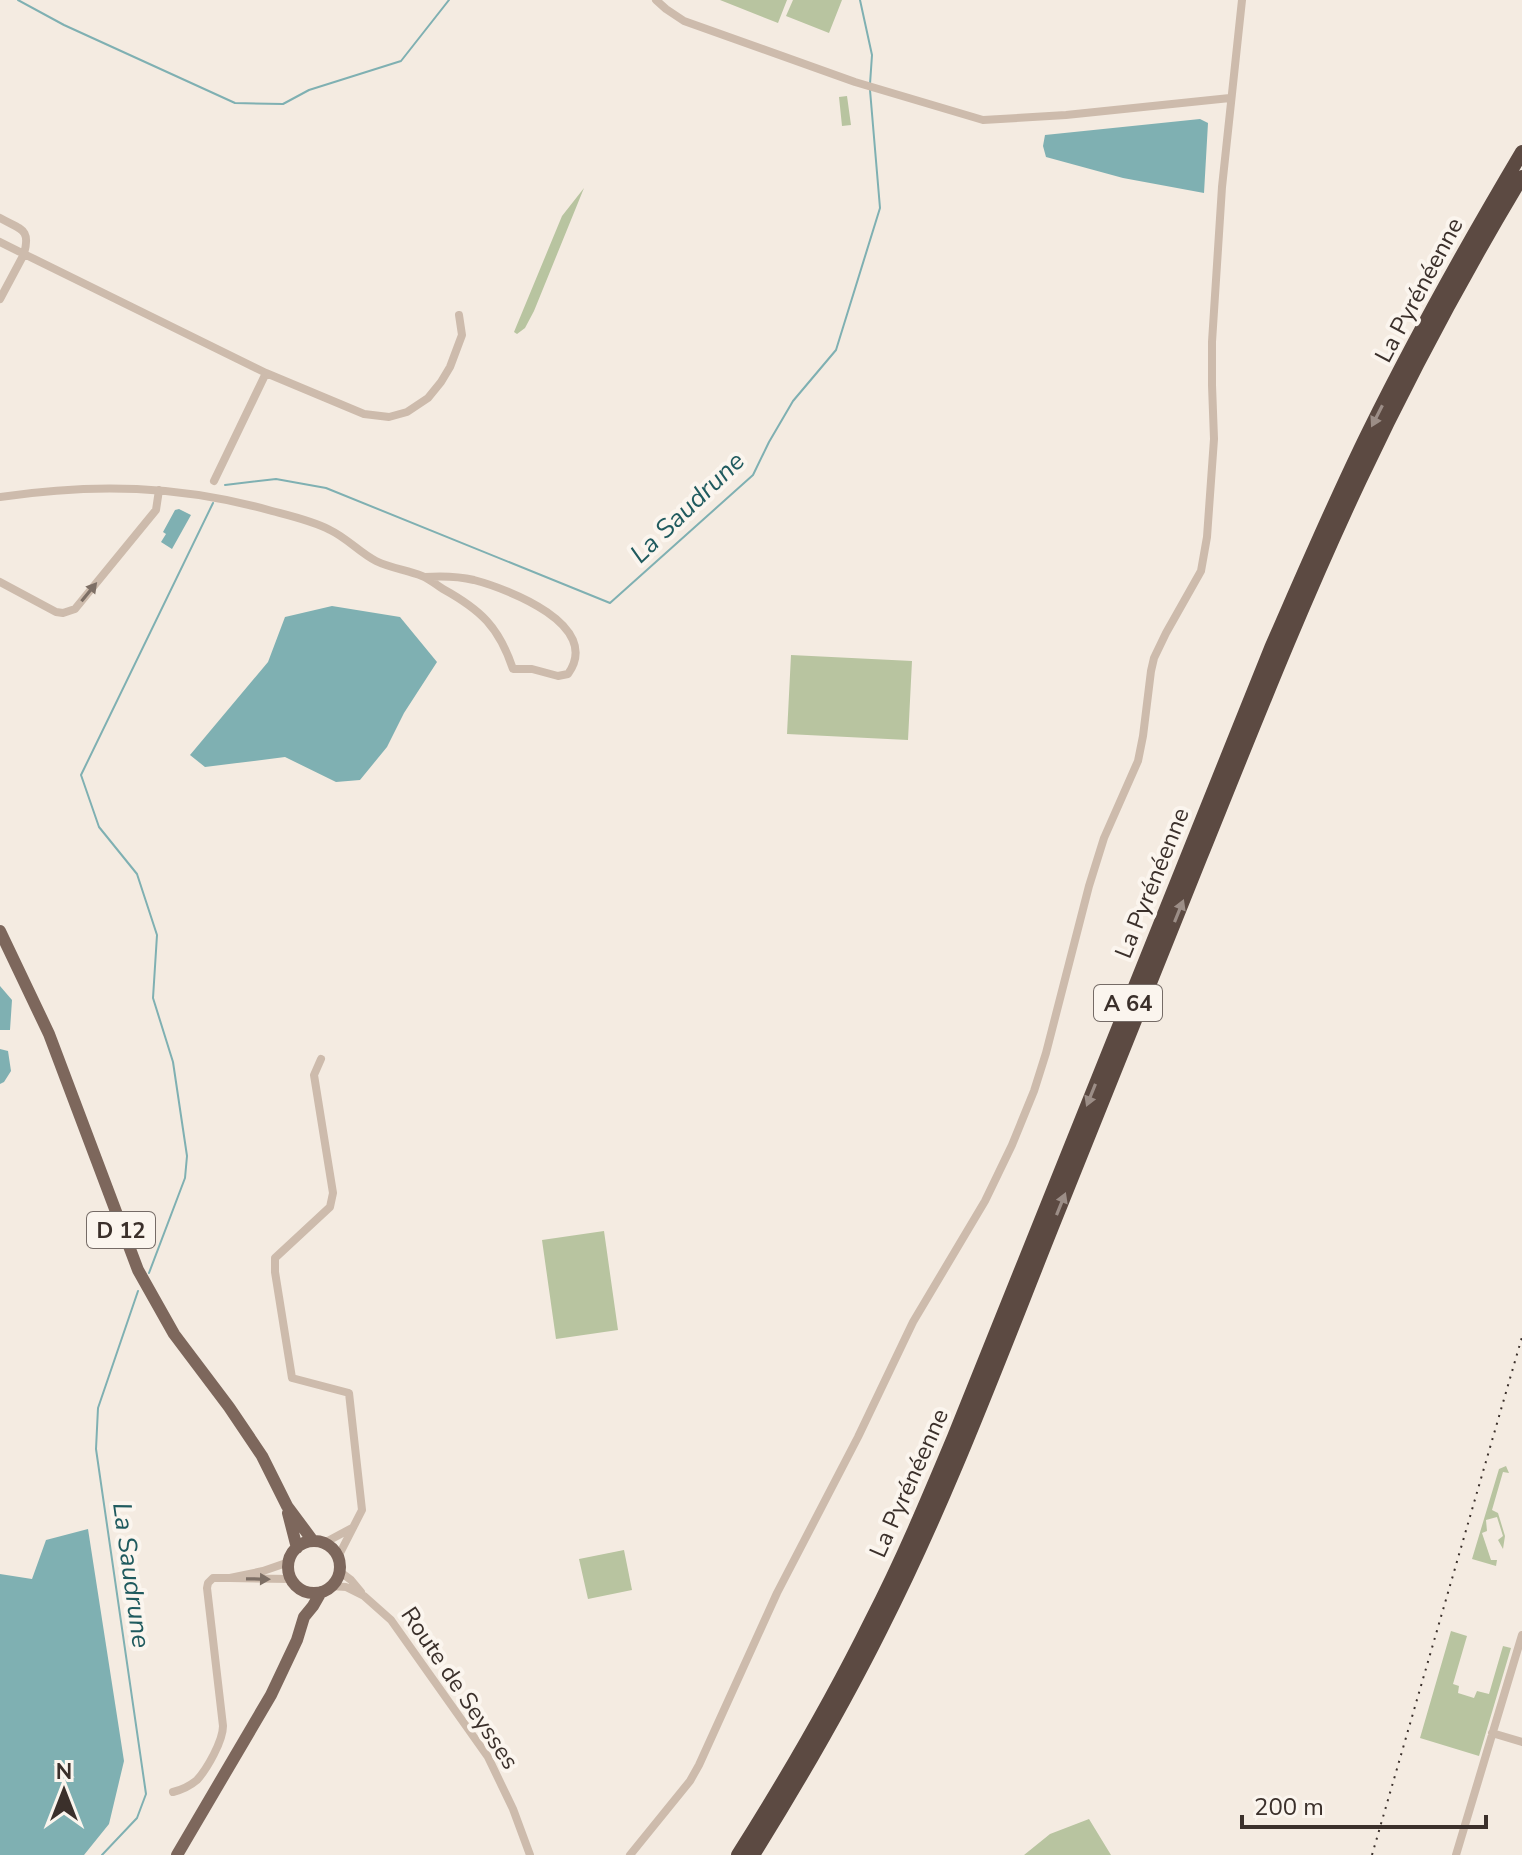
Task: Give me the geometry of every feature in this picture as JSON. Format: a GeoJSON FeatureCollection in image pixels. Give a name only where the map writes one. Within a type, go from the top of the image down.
{"type":"FeatureCollection","features":[{"type":"Feature","properties":{"kind":"highway","name":"La Pyrénéenne"},"geometry":{"type":"LineString","coordinates":[[738,1855],[830,1702],[903,1554],[954,1437],[1226,760],[1319,538],[1433,308],[1522,152]]}},
{"type":"Feature","properties":{"kind":"highway","name":"La Pyrénéenne"},"geometry":{"type":"LineString","coordinates":[[753,1855],[841,1708],[922,1543],[1002,1352],[1255,720],[1331,543],[1408,382],[1522,177]]}},
{"type":"Feature","properties":{"kind":"main road","name":"D 12"},"geometry":{"type":"LineString","coordinates":[[0,931],[49,1034],[138,1270],[174,1334],[262,1456],[287,1506],[297,1548]]}},
{"type":"Feature","properties":{"kind":"main road","name":"D 12"},"geometry":{"type":"LineString","coordinates":[[287,1506],[318,1542]]}},
{"type":"Feature","properties":{"kind":"main road"},"geometry":{"type":"LineString","coordinates":[[177,1855],[271,1695],[297,1640],[304,1617],[339,1571],[338,1557],[333,1550],[318,1542],[297,1548],[289,1562],[304,1617]]}},
{"type":"Feature","properties":{"kind":"main road"},"geometry":{"type":"LineString","coordinates":[[295,1584],[309,1592],[326,1589]]}},
{"type":"Feature","properties":{"kind":"street"},"geometry":{"type":"LineString","coordinates":[[656,0],[684,21],[866,85],[983,120],[1230,98]]}},
{"type":"Feature","properties":{"kind":"street"},"geometry":{"type":"LineString","coordinates":[[630,1855],[690,1781],[699,1765],[777,1593],[858,1437],[913,1322],[997,1177],[1034,1091],[1089,886],[1111,821],[1138,761],[1154,658],[1197,579],[1206,551],[1214,439],[1214,303],[1230,98],[1242,0]]}},
{"type":"Feature","properties":{"kind":"street"},"geometry":{"type":"LineString","coordinates":[[0,218],[24,231],[28,240],[0,299]]}},
{"type":"Feature","properties":{"kind":"street"},"geometry":{"type":"LineString","coordinates":[[0,242],[266,373],[364,414],[389,417],[407,412],[428,398],[450,367],[462,335],[459,315]]}},
{"type":"Feature","properties":{"kind":"street"},"geometry":{"type":"LineString","coordinates":[[214,481],[266,373]]}},
{"type":"Feature","properties":{"kind":"street"},"geometry":{"type":"LineString","coordinates":[[0,497],[44,490],[96,487],[159,490],[248,504],[294,517],[330,530],[375,561],[425,577],[468,602],[489,621],[513,669],[532,669],[558,676],[568,674],[573,668],[575,652],[572,639],[565,627],[541,608],[514,593],[472,580],[425,577]]}},
{"type":"Feature","properties":{"kind":"street"},"geometry":{"type":"LineString","coordinates":[[0,582],[56,612],[70,612],[156,510],[159,490]]}},
{"type":"Feature","properties":{"kind":"street"},"geometry":{"type":"LineString","coordinates":[[321,1059],[314,1075],[333,1193],[330,1207],[275,1258],[275,1272],[292,1378],[349,1393],[362,1510],[338,1557]]}},
{"type":"Feature","properties":{"kind":"street"},"geometry":{"type":"LineString","coordinates":[[318,1542],[353,1528]]}},
{"type":"Feature","properties":{"kind":"street"},"geometry":{"type":"LineString","coordinates":[[230,1578],[289,1562]]}},
{"type":"Feature","properties":{"kind":"street","name":"Route de Seysses"},"geometry":{"type":"LineString","coordinates":[[339,1571],[391,1620],[488,1757],[513,1809],[530,1855]]}},
{"type":"Feature","properties":{"kind":"street"},"geometry":{"type":"LineString","coordinates":[[173,1792],[198,1778],[221,1739],[223,1726],[208,1583],[213,1578],[230,1578],[295,1584]]}},
{"type":"Feature","properties":{"kind":"street","name":"Route de Seysses"},"geometry":{"type":"LineString","coordinates":[[326,1589],[346,1587],[364,1596]]}},
{"type":"Feature","properties":{"kind":"street"},"geometry":{"type":"LineString","coordinates":[[1456,1855],[1522,1635]]}},
{"type":"Feature","properties":{"kind":"street"},"geometry":{"type":"LineString","coordinates":[[1492,1733],[1522,1742]]}},
{"type":"Feature","properties":{"kind":"green space"},"geometry":{"type":"Polygon","coordinates":[[[720,0],[787,0],[778,23],[720,0]]]}},
{"type":"Feature","properties":{"kind":"green space"},"geometry":{"type":"Polygon","coordinates":[[[793,0],[842,0],[829,33],[786,16],[793,0]]]}},
{"type":"Feature","properties":{"kind":"green space"},"geometry":{"type":"Polygon","coordinates":[[[847,96],[851,125],[842,126],[839,97],[847,96]]]}},
{"type":"Feature","properties":{"kind":"green space"},"geometry":{"type":"Polygon","coordinates":[[[584,188],[534,311],[525,328],[517,334],[514,332],[562,216],[584,188]]]}},
{"type":"Feature","properties":{"kind":"green space"},"geometry":{"type":"Polygon","coordinates":[[[791,655],[912,661],[908,740],[787,734],[791,655]]]}},
{"type":"Feature","properties":{"kind":"green space"},"geometry":{"type":"Polygon","coordinates":[[[604,1231],[618,1330],[556,1339],[542,1240],[604,1231]]]}},
{"type":"Feature","properties":{"kind":"green space"},"geometry":{"type":"Polygon","coordinates":[[[1506,1466],[1509,1473],[1503,1472],[1492,1510],[1498,1513],[1505,1536],[1503,1549],[1498,1540],[1503,1536],[1497,1517],[1486,1520],[1487,1531],[1482,1533],[1491,1560],[1497,1560],[1496,1566],[1472,1559],[1499,1469],[1506,1466]]]}},
{"type":"Feature","properties":{"kind":"green space"},"geometry":{"type":"Polygon","coordinates":[[[624,1550],[632,1590],[588,1599],[579,1559],[624,1550]]]}},
{"type":"Feature","properties":{"kind":"green space"},"geometry":{"type":"Polygon","coordinates":[[[1451,1631],[1467,1636],[1453,1684],[1459,1686],[1458,1693],[1474,1698],[1477,1691],[1489,1694],[1503,1646],[1511,1648],[1479,1756],[1420,1738],[1451,1631]]]}},
{"type":"Feature","properties":{"kind":"green space"},"geometry":{"type":"Polygon","coordinates":[[[1089,1819],[1111,1855],[1024,1855],[1050,1834],[1089,1819]]]}},
{"type":"Feature","properties":{"kind":"water"},"geometry":{"type":"Polygon","coordinates":[[[1200,119],[1208,123],[1204,193],[1123,178],[1046,157],[1043,146],[1045,135],[1200,119]]]}},
{"type":"Feature","properties":{"kind":"water"},"geometry":{"type":"Polygon","coordinates":[[[175,510],[191,515],[172,549],[161,542],[175,510]]]}},
{"type":"Feature","properties":{"kind":"water"},"geometry":{"type":"Polygon","coordinates":[[[332,606],[400,617],[437,662],[404,713],[387,747],[360,780],[336,782],[285,757],[205,767],[190,755],[268,662],[285,617],[332,606]]]}},
{"type":"Feature","properties":{"kind":"water"},"geometry":{"type":"Polygon","coordinates":[[[0,986],[12,1000],[10,1030],[0,1030],[0,986]]]}},
{"type":"Feature","properties":{"kind":"water"},"geometry":{"type":"Polygon","coordinates":[[[0,1049],[8,1051],[11,1071],[0,1084],[0,1049]]]}},
{"type":"Feature","properties":{"kind":"water"},"geometry":{"type":"Polygon","coordinates":[[[88,1529],[124,1761],[109,1824],[84,1855],[0,1855],[0,1574],[32,1579],[46,1540],[88,1529]]]}},
{"type":"Feature","properties":{"kind":"waterway"},"geometry":{"type":"LineString","coordinates":[[18,0],[64,25],[235,103],[283,104],[309,90],[401,61],[449,0]]}},
{"type":"Feature","properties":{"kind":"waterway","name":"La Saudrune"},"geometry":{"type":"LineString","coordinates":[[860,0],[872,55],[870,84]]}},
{"type":"Feature","properties":{"kind":"waterway","name":"La Saudrune"},"geometry":{"type":"LineString","coordinates":[[225,485],[276,479],[326,488],[610,603],[753,475],[793,401],[836,350],[880,208],[870,90]]}},
{"type":"Feature","properties":{"kind":"waterway","name":"La Saudrune"},"geometry":{"type":"LineString","coordinates":[[149,1273],[185,1178],[187,1156],[173,1062],[153,998],[157,935],[137,874],[99,827],[81,775],[213,503]]}},
{"type":"Feature","properties":{"kind":"waterway","name":"La Saudrune"},"geometry":{"type":"LineString","coordinates":[[102,1855],[137,1818],[146,1794],[96,1449],[98,1408],[138,1291]]}},
{"type":"Feature","properties":{"kind":"railway"},"geometry":{"type":"LineString","coordinates":[[1372,1855],[1522,1337]]}}]}
